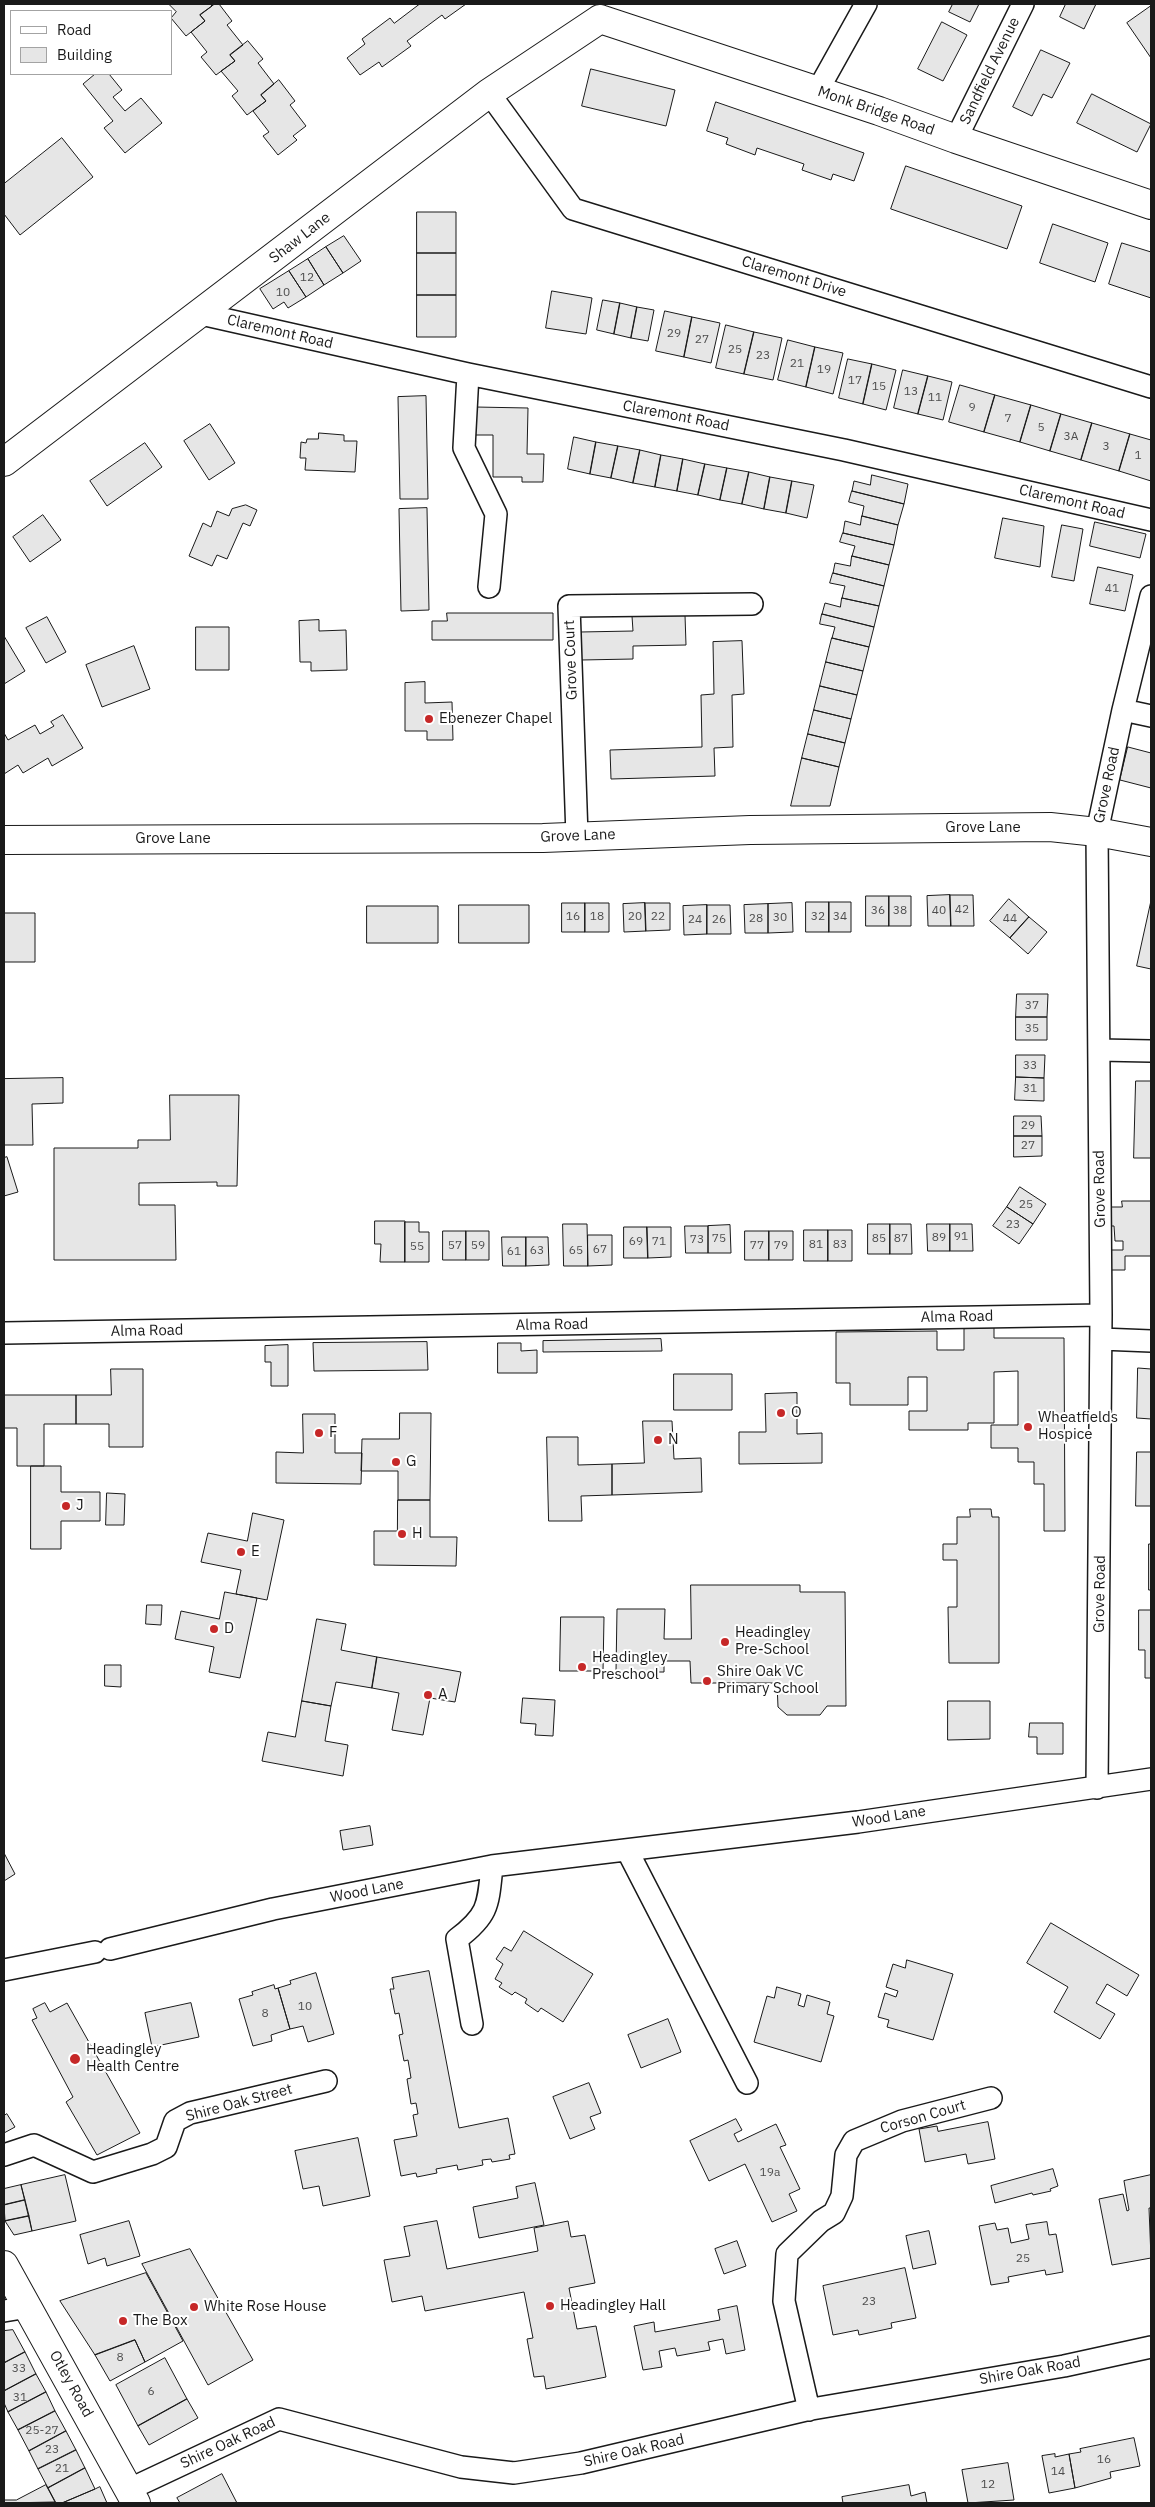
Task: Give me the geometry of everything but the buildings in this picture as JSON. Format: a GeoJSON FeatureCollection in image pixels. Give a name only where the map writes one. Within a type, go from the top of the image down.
{"type":"FeatureCollection","features":[{"type":"Feature","properties":{"kind":"main road","name":"Monk Bridge Road"},"geometry":{"type":"LineString","coordinates":[[591,12],[1151,205]]}},
{"type":"Feature","properties":{"kind":"main road","name":"Shaw Lane"},"geometry":{"type":"LineString","coordinates":[[4,462],[201,314],[489,93],[591,12]]}},
{"type":"Feature","properties":{"kind":"main road","name":"Grove Lane"},"geometry":{"type":"LineString","coordinates":[[4,840],[577,836],[750,830],[1050,828],[1096,832],[1151,842]]}},
{"type":"Feature","properties":{"kind":"main road","name":"Otley Road"},"geometry":{"type":"LineString","coordinates":[[4,2265],[16,2309],[133,2496]]}},
{"type":"Feature","properties":{"kind":"street"},"geometry":{"type":"LineString","coordinates":[[818,90],[866,4]]}},
{"type":"Feature","properties":{"kind":"street","name":"Sandfield Avenue"},"geometry":{"type":"LineString","coordinates":[[956,139],[1023,4]]}},
{"type":"Feature","properties":{"kind":"street","name":"Claremont Drive"},"geometry":{"type":"LineString","coordinates":[[489,93],[573,209],[1151,387]]}},
{"type":"Feature","properties":{"kind":"street","name":"Claremont Road"},"geometry":{"type":"LineString","coordinates":[[201,314],[468,374],[844,450],[1151,520]]}},
{"type":"Feature","properties":{"kind":"street"},"geometry":{"type":"LineString","coordinates":[[468,374],[464,448],[496,514],[489,588]]}},
{"type":"Feature","properties":{"kind":"street","name":"Grove Road"},"geometry":{"type":"LineString","coordinates":[[1098,1788],[1101,1315],[1096,832],[1151,596]]}},
{"type":"Feature","properties":{"kind":"street","name":"Grove Court"},"geometry":{"type":"LineString","coordinates":[[577,836],[570,606],[752,604]]}},
{"type":"Feature","properties":{"kind":"street"},"geometry":{"type":"LineString","coordinates":[[1123,710],[1151,716]]}},
{"type":"Feature","properties":{"kind":"street"},"geometry":{"type":"LineString","coordinates":[[1099,1050],[1151,1051]]}},
{"type":"Feature","properties":{"kind":"street","name":"Alma Road"},"geometry":{"type":"LineString","coordinates":[[4,1333],[1101,1315]]}},
{"type":"Feature","properties":{"kind":"street"},"geometry":{"type":"LineString","coordinates":[[1101,1339],[1151,1341]]}},
{"type":"Feature","properties":{"kind":"street","name":"Wood Lane"},"geometry":{"type":"LineString","coordinates":[[4,1970],[103,1951],[273,1909],[492,1866],[858,1822],[1151,1779]]}},
{"type":"Feature","properties":{"kind":"street"},"geometry":{"type":"LineString","coordinates":[[627,1850],[747,2083]]}},
{"type":"Feature","properties":{"kind":"street"},"geometry":{"type":"LineString","coordinates":[[472,2024],[457,1939],[482,1918],[489,1899],[492,1866]]}},
{"type":"Feature","properties":{"kind":"street","name":"Shire Oak Street"},"geometry":{"type":"LineString","coordinates":[[4,2155],[34,2145],[93,2172],[152,2154],[166,2147],[175,2121],[190,2113],[326,2081]]}},
{"type":"Feature","properties":{"kind":"street","name":"Corson Court"},"geometry":{"type":"LineString","coordinates":[[809,2410],[784,2301],[787,2254],[821,2221],[834,2213],[842,2196],[846,2155],[854,2141],[902,2121],[991,2098]]}},
{"type":"Feature","properties":{"kind":"street","name":"Shire Oak Road"},"geometry":{"type":"LineString","coordinates":[[133,2496],[280,2419],[461,2467],[514,2473],[581,2463],[809,2410],[1064,2366],[1151,2346]]}},
{"type":"Feature","properties":{"kind":"place","name":"Ebenezer Chapel"},"geometry":{"type":"Point","coordinates":[429,719]}},
{"type":"Feature","properties":{"kind":"place","name":"O"},"geometry":{"type":"Point","coordinates":[781,1413]}},
{"type":"Feature","properties":{"kind":"place","name":"Wheatfields Hospice"},"geometry":{"type":"Point","coordinates":[1028,1427]}},
{"type":"Feature","properties":{"kind":"place","name":"F"},"geometry":{"type":"Point","coordinates":[319,1433]}},
{"type":"Feature","properties":{"kind":"place","name":"N"},"geometry":{"type":"Point","coordinates":[658,1440]}},
{"type":"Feature","properties":{"kind":"place","name":"G"},"geometry":{"type":"Point","coordinates":[396,1462]}},
{"type":"Feature","properties":{"kind":"place","name":"J"},"geometry":{"type":"Point","coordinates":[66,1506]}},
{"type":"Feature","properties":{"kind":"place","name":"H"},"geometry":{"type":"Point","coordinates":[402,1534]}},
{"type":"Feature","properties":{"kind":"place","name":"E"},"geometry":{"type":"Point","coordinates":[241,1552]}},
{"type":"Feature","properties":{"kind":"place","name":"D"},"geometry":{"type":"Point","coordinates":[214,1629]}},
{"type":"Feature","properties":{"kind":"place","name":"Headingley Pre-School"},"geometry":{"type":"Point","coordinates":[725,1642]}},
{"type":"Feature","properties":{"kind":"place","name":"Headingley Preschool"},"geometry":{"type":"Point","coordinates":[582,1667]}},
{"type":"Feature","properties":{"kind":"place","name":"Shire Oak VC Primary School"},"geometry":{"type":"Point","coordinates":[707,1681]}},
{"type":"Feature","properties":{"kind":"place","name":"A"},"geometry":{"type":"Point","coordinates":[428,1695]}},
{"type":"Feature","properties":{"kind":"place","name":"Headingley Health Centre"},"geometry":{"type":"Point","coordinates":[75,2059]}},
{"type":"Feature","properties":{"kind":"place","name":"Headingley Hall"},"geometry":{"type":"Point","coordinates":[550,2306]}},
{"type":"Feature","properties":{"kind":"place","name":"White Rose House"},"geometry":{"type":"Point","coordinates":[194,2307]}},
{"type":"Feature","properties":{"kind":"place","name":"The Box"},"geometry":{"type":"Point","coordinates":[123,2321]}}]}
